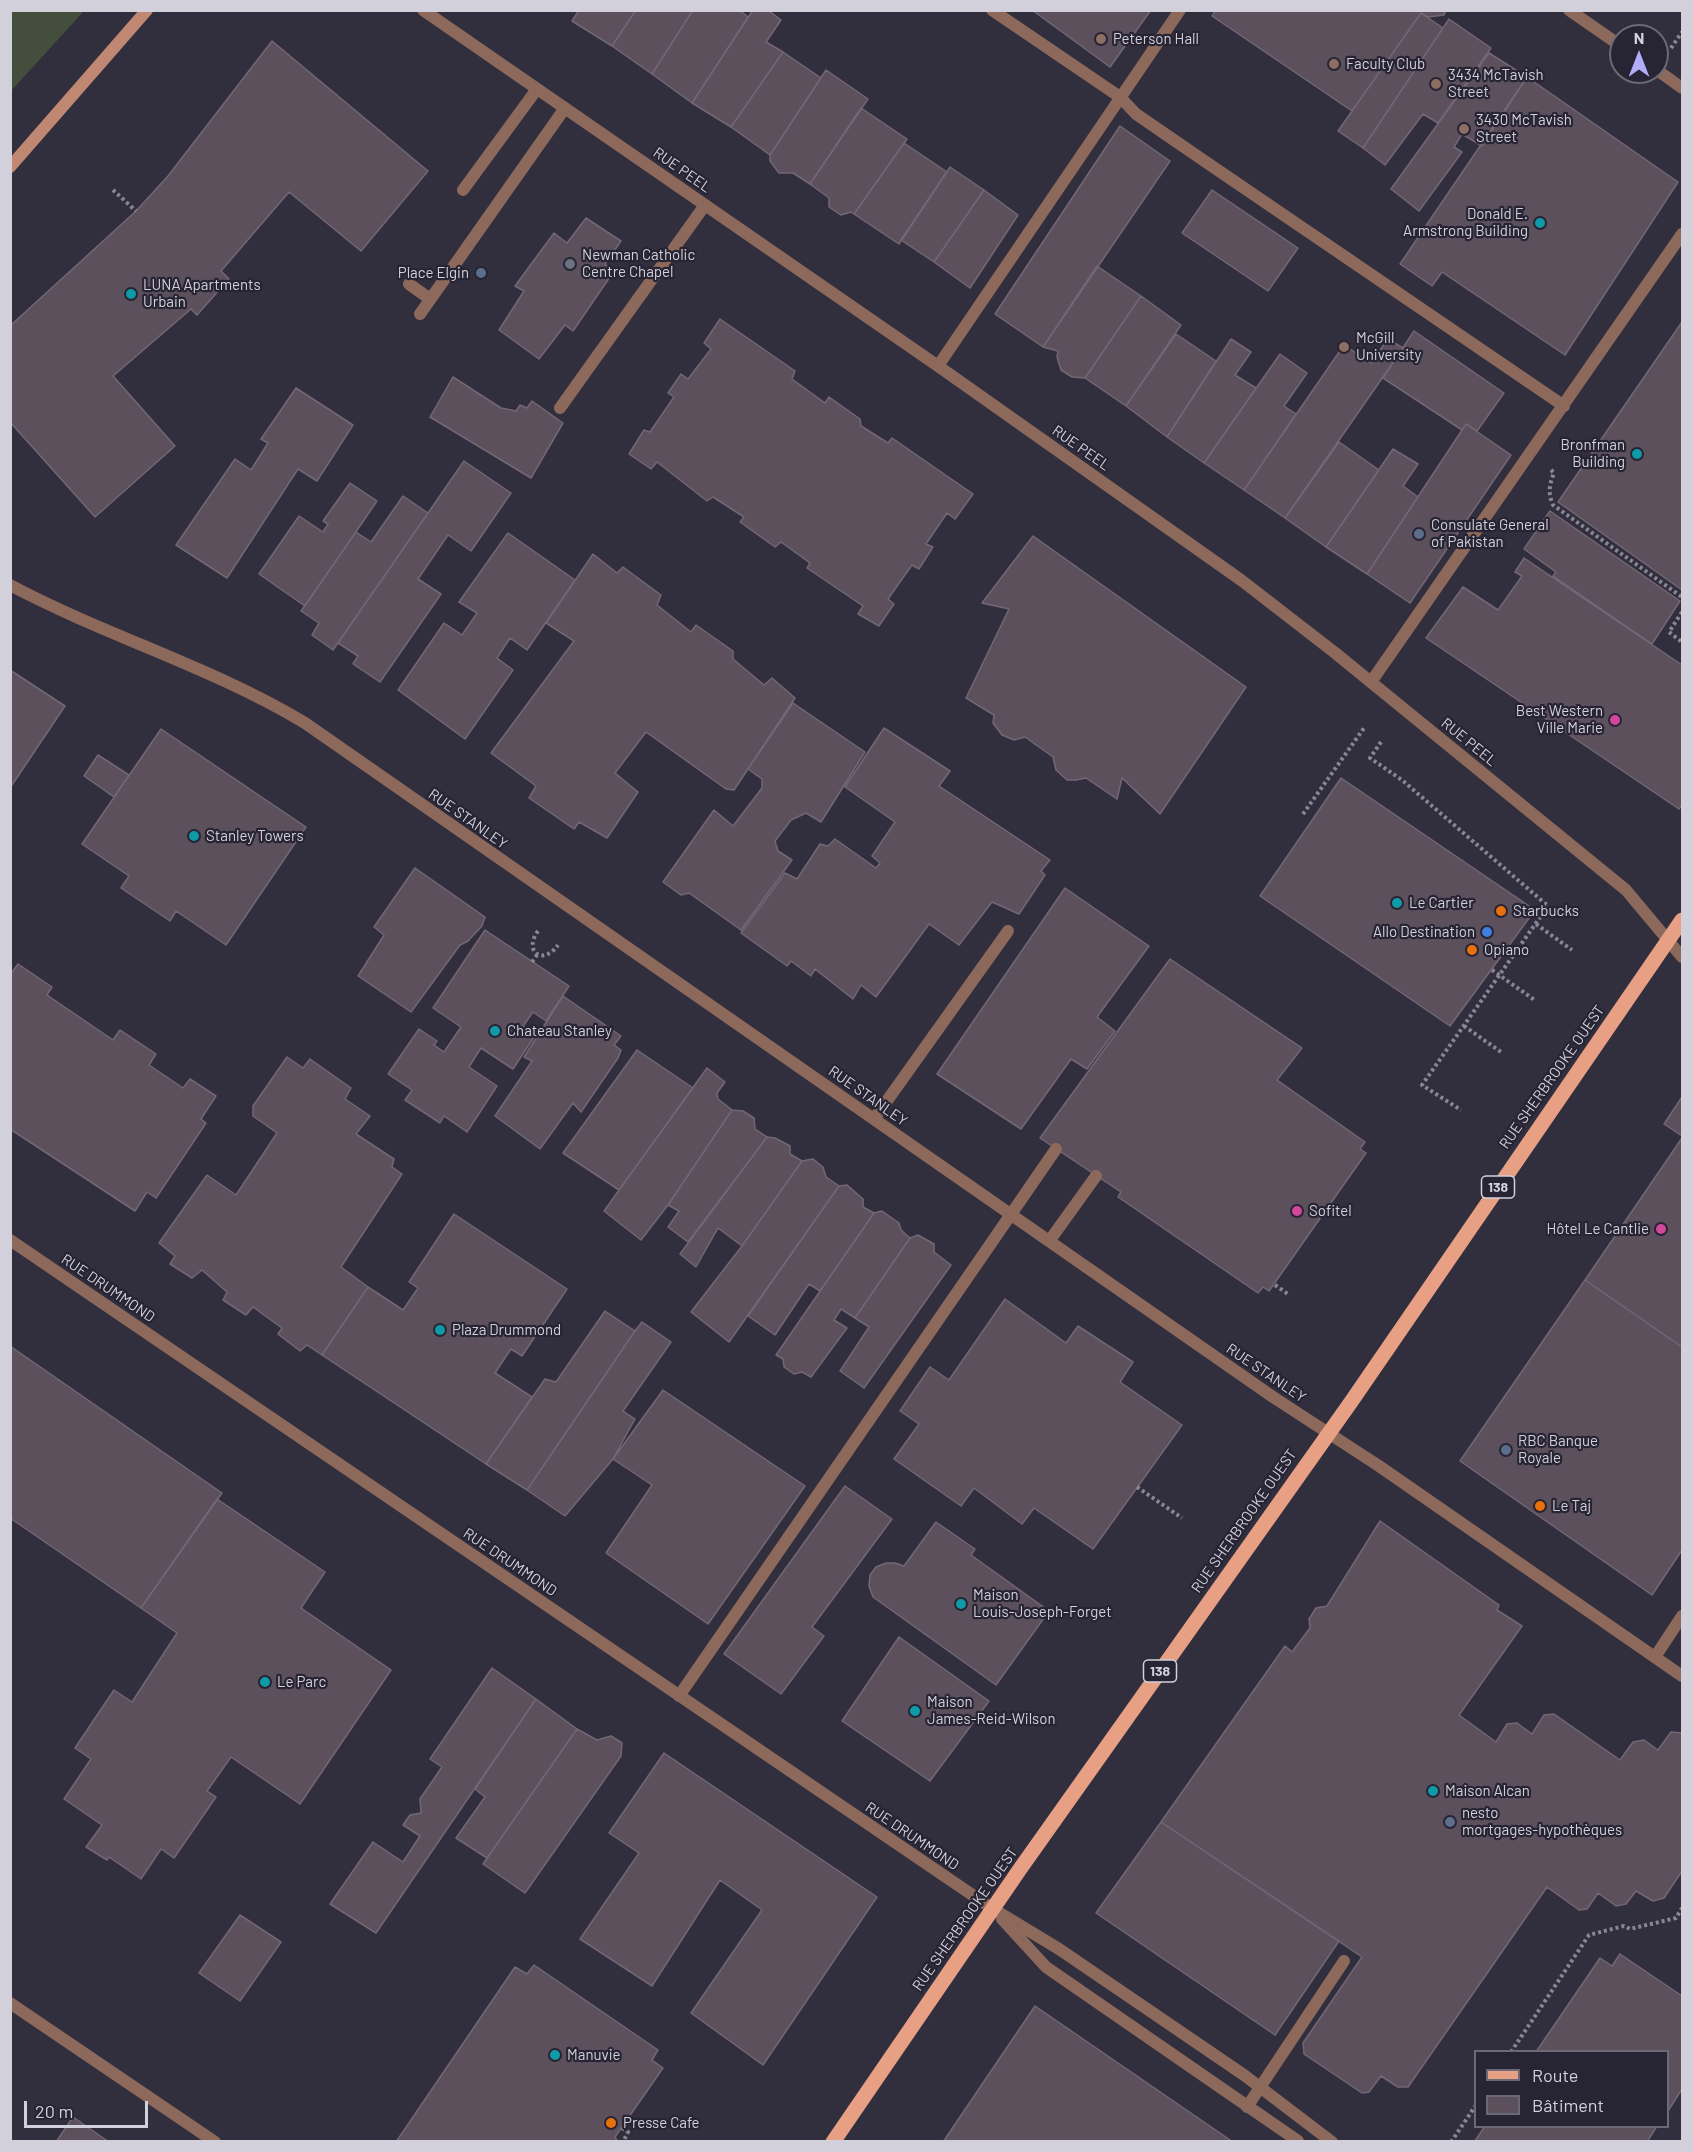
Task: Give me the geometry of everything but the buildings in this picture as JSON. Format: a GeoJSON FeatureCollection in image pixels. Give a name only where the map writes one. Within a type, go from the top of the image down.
{"type":"FeatureCollection","features":[{"type":"Feature","properties":{"kind":"main road"},"geometry":{"type":"LineString","coordinates":[[10,167],[147,10]]}},
{"type":"Feature","properties":{"kind":"main road","name":"RUE SHERBROOKE OUEST"},"geometry":{"type":"LineString","coordinates":[[832,2142],[1328,1433],[1683,920]]}},
{"type":"Feature","properties":{"kind":"street","name":"RUE PEEL"},"geometry":{"type":"LineString","coordinates":[[423,10],[1214,560],[1371,682],[1626,890],[1667,941],[1683,957]]}},
{"type":"Feature","properties":{"kind":"street"},"geometry":{"type":"LineString","coordinates":[[992,10],[1119,97],[1137,114],[1194,154],[1564,406]]}},
{"type":"Feature","properties":{"kind":"street"},"geometry":{"type":"LineString","coordinates":[[938,366],[1180,10]]}},
{"type":"Feature","properties":{"kind":"street"},"geometry":{"type":"LineString","coordinates":[[1569,10],[1609,38]]}},
{"type":"Feature","properties":{"kind":"street"},"geometry":{"type":"LineString","coordinates":[[1669,78],[1683,88]]}},
{"type":"Feature","properties":{"kind":"street"},"geometry":{"type":"LineString","coordinates":[[463,190],[537,89]]}},
{"type":"Feature","properties":{"kind":"street"},"geometry":{"type":"LineString","coordinates":[[420,314],[565,108]]}},
{"type":"Feature","properties":{"kind":"street"},"geometry":{"type":"LineString","coordinates":[[560,408],[705,205]]}},
{"type":"Feature","properties":{"kind":"street"},"geometry":{"type":"LineString","coordinates":[[1371,682],[1683,234]]}},
{"type":"Feature","properties":{"kind":"street"},"geometry":{"type":"LineString","coordinates":[[409,284],[430,299]]}},
{"type":"Feature","properties":{"kind":"street","name":"RUE STANLEY"},"geometry":{"type":"LineString","coordinates":[[10,585],[81,620],[252,693],[305,723],[1273,1397],[1683,1676]]}},
{"type":"Feature","properties":{"kind":"street"},"geometry":{"type":"LineString","coordinates":[[874,1119],[1008,931]]}},
{"type":"Feature","properties":{"kind":"street"},"geometry":{"type":"LineString","coordinates":[[679,1696],[1056,1149]]}},
{"type":"Feature","properties":{"kind":"street"},"geometry":{"type":"LineString","coordinates":[[1050,1240],[1096,1176]]}},
{"type":"Feature","properties":{"kind":"street","name":"RUE DRUMMOND"},"geometry":{"type":"LineString","coordinates":[[10,1240],[993,1909],[1059,1948],[1260,2088],[1332,2142]]}},
{"type":"Feature","properties":{"kind":"street"},"geometry":{"type":"LineString","coordinates":[[1655,1657],[1683,1616]]}},
{"type":"Feature","properties":{"kind":"street","name":"RUE DRUMMOND"},"geometry":{"type":"LineString","coordinates":[[993,1909],[1046,1967],[1298,2141]]}},
{"type":"Feature","properties":{"kind":"street"},"geometry":{"type":"LineString","coordinates":[[1247,2107],[1344,1961]]}},
{"type":"Feature","properties":{"kind":"street"},"geometry":{"type":"LineString","coordinates":[[10,2003],[215,2142]]}},
{"type":"Feature","properties":{"kind":"street"},"geometry":{"type":"LineString","coordinates":[[1298,2141],[1310,2126]]}},
{"type":"Feature","properties":{"kind":"path"},"geometry":{"type":"LineString","coordinates":[[113,190],[136,211]]}},
{"type":"Feature","properties":{"kind":"path"},"geometry":{"type":"LineString","coordinates":[[1549,467],[1554,473],[1549,496],[1553,506],[1683,597]]}},
{"type":"Feature","properties":{"kind":"path"},"geometry":{"type":"LineString","coordinates":[[1683,612],[1669,632],[1683,642]]}},
{"type":"Feature","properties":{"kind":"path"},"geometry":{"type":"LineString","coordinates":[[1303,814],[1364,728]]}},
{"type":"Feature","properties":{"kind":"path"},"geometry":{"type":"LineString","coordinates":[[1381,742],[1370,758],[1402,780],[1548,906],[1422,1085],[1461,1110]]}},
{"type":"Feature","properties":{"kind":"path"},"geometry":{"type":"LineString","coordinates":[[1536,924],[1572,950]]}},
{"type":"Feature","properties":{"kind":"path"},"geometry":{"type":"LineString","coordinates":[[538,931],[532,942],[533,950],[537,955],[546,956],[558,945]]}},
{"type":"Feature","properties":{"kind":"path"},"geometry":{"type":"LineString","coordinates":[[532,962],[537,955]]}},
{"type":"Feature","properties":{"kind":"path"},"geometry":{"type":"LineString","coordinates":[[1491,970],[1536,1001]]}},
{"type":"Feature","properties":{"kind":"path"},"geometry":{"type":"LineString","coordinates":[[1464,1026],[1501,1052]]}},
{"type":"Feature","properties":{"kind":"path"},"geometry":{"type":"LineString","coordinates":[[1275,1285],[1288,1294]]}},
{"type":"Feature","properties":{"kind":"path"},"geometry":{"type":"LineString","coordinates":[[1137,1487],[1182,1518]]}},
{"type":"Feature","properties":{"kind":"path"},"geometry":{"type":"LineString","coordinates":[[1512,2050],[1589,1935],[1624,1926],[1630,1929],[1676,1918],[1683,1908]]}},
{"type":"Feature","properties":{"kind":"path"},"geometry":{"type":"LineString","coordinates":[[1451,2142],[1474,2107]]}},
{"type":"Feature","properties":{"kind":"path"},"geometry":{"type":"LineString","coordinates":[[622,2128],[628,2132],[623,2142]]}},
{"type":"Feature","properties":{"kind":"green space"},"geometry":{"type":"Polygon","coordinates":[[[10,11],[84,11],[11,91],[10,11]]]}},
{"type":"Feature","properties":{"kind":"place","name":"Peterson Hall"},"geometry":{"type":"Point","coordinates":[1101,39]}},
{"type":"Feature","properties":{"kind":"place","name":"Faculty Club"},"geometry":{"type":"Point","coordinates":[1334,64]}},
{"type":"Feature","properties":{"kind":"place","name":"3434 McTavish Street"},"geometry":{"type":"Point","coordinates":[1436,84]}},
{"type":"Feature","properties":{"kind":"place","name":"3430 McTavish Street"},"geometry":{"type":"Point","coordinates":[1464,129]}},
{"type":"Feature","properties":{"kind":"place","name":"Donald E. Armstrong Building"},"geometry":{"type":"Point","coordinates":[1540,223]}},
{"type":"Feature","properties":{"kind":"place","name":"Newman Catholic Centre Chapel"},"geometry":{"type":"Point","coordinates":[570,264]}},
{"type":"Feature","properties":{"kind":"place","name":"Place Elgin"},"geometry":{"type":"Point","coordinates":[481,273]}},
{"type":"Feature","properties":{"kind":"place","name":"LUNA Apartments Urbain"},"geometry":{"type":"Point","coordinates":[131,294]}},
{"type":"Feature","properties":{"kind":"place","name":"McGill University"},"geometry":{"type":"Point","coordinates":[1344,347]}},
{"type":"Feature","properties":{"kind":"place","name":"Bronfman Building"},"geometry":{"type":"Point","coordinates":[1637,454]}},
{"type":"Feature","properties":{"kind":"place","name":"Consulate General of Pakistan"},"geometry":{"type":"Point","coordinates":[1419,534]}},
{"type":"Feature","properties":{"kind":"place","name":"Best Western Ville Marie"},"geometry":{"type":"Point","coordinates":[1615,720]}},
{"type":"Feature","properties":{"kind":"place","name":"Stanley Towers"},"geometry":{"type":"Point","coordinates":[194,836]}},
{"type":"Feature","properties":{"kind":"place","name":"Le Cartier"},"geometry":{"type":"Point","coordinates":[1397,903]}},
{"type":"Feature","properties":{"kind":"place","name":"Starbucks"},"geometry":{"type":"Point","coordinates":[1501,911]}},
{"type":"Feature","properties":{"kind":"place","name":"Allo Destination"},"geometry":{"type":"Point","coordinates":[1487,932]}},
{"type":"Feature","properties":{"kind":"place","name":"Opiano"},"geometry":{"type":"Point","coordinates":[1472,950]}},
{"type":"Feature","properties":{"kind":"place","name":"Chateau Stanley"},"geometry":{"type":"Point","coordinates":[495,1031]}},
{"type":"Feature","properties":{"kind":"place","name":"Sofitel"},"geometry":{"type":"Point","coordinates":[1297,1211]}},
{"type":"Feature","properties":{"kind":"place","name":"Hôtel Le Cantlie"},"geometry":{"type":"Point","coordinates":[1661,1229]}},
{"type":"Feature","properties":{"kind":"place","name":"Plaza Drummond"},"geometry":{"type":"Point","coordinates":[440,1330]}},
{"type":"Feature","properties":{"kind":"place","name":"RBC Banque Royale"},"geometry":{"type":"Point","coordinates":[1506,1450]}},
{"type":"Feature","properties":{"kind":"place","name":"Le Taj"},"geometry":{"type":"Point","coordinates":[1540,1506]}},
{"type":"Feature","properties":{"kind":"place","name":"Maison Louis-Joseph-Forget"},"geometry":{"type":"Point","coordinates":[961,1604]}},
{"type":"Feature","properties":{"kind":"place","name":"Le Parc"},"geometry":{"type":"Point","coordinates":[265,1682]}},
{"type":"Feature","properties":{"kind":"place","name":"Maison James-Reid-Wilson"},"geometry":{"type":"Point","coordinates":[915,1711]}},
{"type":"Feature","properties":{"kind":"place","name":"Maison Alcan"},"geometry":{"type":"Point","coordinates":[1433,1791]}},
{"type":"Feature","properties":{"kind":"place","name":"nesto mortgages-hypothèques"},"geometry":{"type":"Point","coordinates":[1450,1822]}},
{"type":"Feature","properties":{"kind":"place","name":"Manuvie"},"geometry":{"type":"Point","coordinates":[555,2055]}},
{"type":"Feature","properties":{"kind":"place","name":"Presse Cafe"},"geometry":{"type":"Point","coordinates":[611,2123]}}]}
